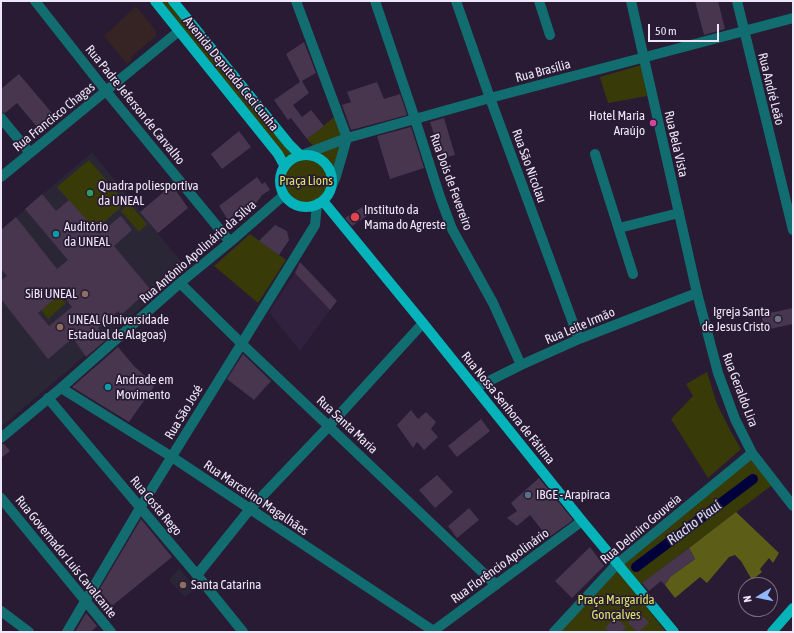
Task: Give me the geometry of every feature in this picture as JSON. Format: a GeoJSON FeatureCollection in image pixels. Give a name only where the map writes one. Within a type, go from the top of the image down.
{"type":"FeatureCollection","features":[{"type":"Feature","properties":{"kind":"main road","name":"Avenida Deputada Ceci Cunha"},"geometry":{"type":"LineString","coordinates":[[154,1],[278,154],[284,166]]}},
{"type":"Feature","properties":{"kind":"main road","name":"Avenida Deputada Ceci Cunha"},"geometry":{"type":"LineString","coordinates":[[173,1],[289,144],[301,155]]}},
{"type":"Feature","properties":{"kind":"main road"},"geometry":{"type":"LineString","coordinates":[[301,155],[312,156],[322,160],[329,168],[332,178],[331,188],[327,196],[320,203],[302,207],[295,205],[284,195],[280,185],[280,175],[284,166],[294,157],[301,155]]}},
{"type":"Feature","properties":{"kind":"main road","name":"Rua Nossa Senhora de Fátima"},"geometry":{"type":"LineString","coordinates":[[320,203],[334,214],[582,521],[674,632]]}},
{"type":"Feature","properties":{"kind":"main road"},"geometry":{"type":"LineString","coordinates":[[772,632],[793,608]]}},
{"type":"Feature","properties":{"kind":"street","name":"Rua Padre Jeferson de Carvalho"},"geometry":{"type":"LineString","coordinates":[[35,1],[106,91],[230,242]]}},
{"type":"Feature","properties":{"kind":"street"},"geometry":{"type":"LineString","coordinates":[[296,1],[347,138],[331,188]]}},
{"type":"Feature","properties":{"kind":"street","name":"Rua Dois de Fevereiro"},"geometry":{"type":"LineString","coordinates":[[375,1],[452,229],[493,303],[521,366]]}},
{"type":"Feature","properties":{"kind":"street","name":"Rua São Nicolau"},"geometry":{"type":"LineString","coordinates":[[456,1],[578,340]]}},
{"type":"Feature","properties":{"kind":"street"},"geometry":{"type":"LineString","coordinates":[[539,1],[550,35]]}},
{"type":"Feature","properties":{"kind":"street","name":"Rua Bela Vista"},"geometry":{"type":"LineString","coordinates":[[631,1],[697,294]]}},
{"type":"Feature","properties":{"kind":"street","name":"Rua André Leão"},"geometry":{"type":"LineString","coordinates":[[736,1],[793,230]]}},
{"type":"Feature","properties":{"kind":"street","name":"Rua Brasília"},"geometry":{"type":"LineString","coordinates":[[301,155],[347,138],[490,98],[793,18]]}},
{"type":"Feature","properties":{"kind":"street","name":"Rua Francisco Chagas"},"geometry":{"type":"LineString","coordinates":[[1,177],[178,31]]}},
{"type":"Feature","properties":{"kind":"street"},"geometry":{"type":"LineString","coordinates":[[1,118],[30,153]]}},
{"type":"Feature","properties":{"kind":"street"},"geometry":{"type":"LineString","coordinates":[[595,154],[633,274]]}},
{"type":"Feature","properties":{"kind":"street","name":"Rua Antônio Apolinário da Silva"},"geometry":{"type":"LineString","coordinates":[[1,438],[284,195]]}},
{"type":"Feature","properties":{"kind":"street","name":"Rua São José"},"geometry":{"type":"LineString","coordinates":[[67,632],[140,508],[315,225],[320,203]]}},
{"type":"Feature","properties":{"kind":"street"},"geometry":{"type":"LineString","coordinates":[[315,225],[319,216],[323,212],[334,214]]}},
{"type":"Feature","properties":{"kind":"street"},"geometry":{"type":"LineString","coordinates":[[619,228],[679,213]]}},
{"type":"Feature","properties":{"kind":"street","name":"Rua Santa Maria"},"geometry":{"type":"LineString","coordinates":[[180,283],[241,343],[496,585]]}},
{"type":"Feature","properties":{"kind":"street","name":"Rua Leite Irmão"},"geometry":{"type":"LineString","coordinates":[[475,388],[578,340],[697,294]]}},
{"type":"Feature","properties":{"kind":"street","name":"Rua Geraldo Lira"},"geometry":{"type":"LineString","coordinates":[[697,294],[718,373],[735,419],[752,453],[793,506]]}},
{"type":"Feature","properties":{"kind":"street"},"geometry":{"type":"LineString","coordinates":[[197,575],[250,509],[329,426],[423,323]]}},
{"type":"Feature","properties":{"kind":"street","name":"Rua Marcelino Magalhães"},"geometry":{"type":"LineString","coordinates":[[61,388],[172,457],[434,632]]}},
{"type":"Feature","properties":{"kind":"street","name":"Rua Costa Rego"},"geometry":{"type":"LineString","coordinates":[[48,398],[243,632]]}},
{"type":"Feature","properties":{"kind":"street","name":"Rua Delmiro Gouveia"},"geometry":{"type":"LineString","coordinates":[[554,632],[617,564],[752,453]]}},
{"type":"Feature","properties":{"kind":"street","name":"Rua Governador Luís Cavalcante"},"geometry":{"type":"LineString","coordinates":[[1,498],[111,632]]}},
{"type":"Feature","properties":{"kind":"street","name":"Rua Florêncio Apolinário"},"geometry":{"type":"LineString","coordinates":[[434,632],[582,521]]}},
{"type":"Feature","properties":{"kind":"street"},"geometry":{"type":"LineString","coordinates":[[1,611],[29,632]]}},
{"type":"Feature","properties":{"kind":"shaded area"},"geometry":{"type":"Polygon","coordinates":[[[136,6],[156,31],[156,36],[131,57],[132,59],[127,64],[104,36],[136,6]]]}},
{"type":"Feature","properties":{"kind":"shaded area","name":"UNEAL (Universidade Estadual de Alagoas)"},"geometry":{"type":"Polygon","coordinates":[[[92,152],[187,269],[1,427],[1,230],[92,152]]]}},
{"type":"Feature","properties":{"kind":"shaded area"},"geometry":{"type":"Polygon","coordinates":[[[241,211],[246,216],[234,226],[230,220],[241,211]]]}},
{"type":"Feature","properties":{"kind":"shaded area"},"geometry":{"type":"Polygon","coordinates":[[[295,273],[330,310],[300,351],[269,312],[295,273]]]}},
{"type":"Feature","properties":{"kind":"shaded area"},"geometry":{"type":"Polygon","coordinates":[[[736,512],[779,553],[773,563],[769,558],[760,569],[762,572],[756,577],[750,577],[741,561],[735,555],[729,557],[707,583],[700,577],[675,598],[665,585],[670,577],[695,559],[689,548],[736,512]]]}},
{"type":"Feature","properties":{"kind":"shaded area","name":"Santa Catarina"},"geometry":{"type":"Polygon","coordinates":[[[179,568],[196,589],[185,597],[169,580],[179,568]]]}},
{"type":"Feature","properties":{"kind":"green space","name":"Praça Lions"},"geometry":{"type":"Polygon","coordinates":[[[155,1],[174,1],[300,155],[316,149],[307,139],[338,114],[347,138],[331,188],[323,201],[317,204],[302,207],[295,205],[284,195],[280,185],[280,175],[284,165],[155,1]]]}},
{"type":"Feature","properties":{"kind":"green space"},"geometry":{"type":"Polygon","coordinates":[[[641,65],[647,96],[608,103],[600,77],[641,65]]]}},
{"type":"Feature","properties":{"kind":"green space","name":"Quadra poliesportiva da UNEAL"},"geometry":{"type":"Polygon","coordinates":[[[89,160],[126,203],[95,230],[57,187],[89,160]]]}},
{"type":"Feature","properties":{"kind":"green space"},"geometry":{"type":"Polygon","coordinates":[[[129,203],[147,224],[139,232],[121,211],[129,203]]]}},
{"type":"Feature","properties":{"kind":"green space"},"geometry":{"type":"Polygon","coordinates":[[[250,234],[286,260],[258,303],[214,266],[250,234]]]}},
{"type":"Feature","properties":{"kind":"green space"},"geometry":{"type":"Polygon","coordinates":[[[58,295],[66,303],[48,319],[41,310],[58,295]]]}},
{"type":"Feature","properties":{"kind":"green space"},"geometry":{"type":"Polygon","coordinates":[[[707,372],[717,404],[741,449],[708,478],[671,419],[693,396],[686,384],[707,372]]]}},
{"type":"Feature","properties":{"kind":"green space"},"geometry":{"type":"Polygon","coordinates":[[[752,453],[775,483],[637,587],[617,564],[752,453]]]}},
{"type":"Feature","properties":{"kind":"green space","name":"Praça Margarida Gonçalves"},"geometry":{"type":"Polygon","coordinates":[[[617,569],[666,632],[560,632],[617,569]]]}},
{"type":"Feature","properties":{"kind":"building"},"geometry":{"type":"Polygon","coordinates":[[[695,1],[718,1],[725,29],[704,35],[695,1]]]}},
{"type":"Feature","properties":{"kind":"building"},"geometry":{"type":"Polygon","coordinates":[[[304,42],[316,73],[302,81],[309,93],[293,105],[302,117],[311,110],[324,126],[307,139],[291,118],[288,120],[274,100],[300,82],[286,54],[304,42]]]}},
{"type":"Feature","properties":{"kind":"building"},"geometry":{"type":"Polygon","coordinates":[[[19,74],[57,119],[42,133],[17,103],[5,113],[1,112],[1,89],[19,74]]]}},
{"type":"Feature","properties":{"kind":"building"},"geometry":{"type":"Polygon","coordinates":[[[377,82],[384,99],[400,94],[407,115],[351,130],[342,105],[351,102],[347,92],[377,82]]]}},
{"type":"Feature","properties":{"kind":"building"},"geometry":{"type":"Polygon","coordinates":[[[444,118],[455,155],[442,158],[430,122],[444,118]]]}},
{"type":"Feature","properties":{"kind":"building"},"geometry":{"type":"Polygon","coordinates":[[[411,127],[424,168],[390,179],[377,136],[411,127]]]}},
{"type":"Feature","properties":{"kind":"building"},"geometry":{"type":"Polygon","coordinates":[[[239,131],[251,147],[222,169],[211,154],[239,131]]]}},
{"type":"Feature","properties":{"kind":"building"},"geometry":{"type":"Polygon","coordinates":[[[257,177],[262,184],[265,182],[270,190],[262,195],[253,205],[251,202],[228,220],[219,206],[257,177]]]}},
{"type":"Feature","properties":{"kind":"building"},"geometry":{"type":"Polygon","coordinates":[[[172,185],[188,208],[158,233],[140,212],[172,185]]]}},
{"type":"Feature","properties":{"kind":"building"},"geometry":{"type":"Polygon","coordinates":[[[42,194],[56,211],[69,200],[99,234],[121,216],[132,230],[114,246],[150,289],[121,315],[118,311],[98,328],[106,340],[86,357],[73,338],[48,359],[1,299],[1,281],[7,276],[1,269],[1,230],[16,217],[57,269],[68,260],[25,209],[42,194]],[[61,293],[38,313],[49,326],[72,307],[61,293]]]}},
{"type":"Feature","properties":{"kind":"building","name":"Instituto da Mama do Agreste"},"geometry":{"type":"Polygon","coordinates":[[[362,207],[367,216],[352,226],[345,218],[362,207]]]}},
{"type":"Feature","properties":{"kind":"building"},"geometry":{"type":"Polygon","coordinates":[[[275,225],[287,231],[289,240],[279,255],[259,241],[275,225]]]}},
{"type":"Feature","properties":{"kind":"building"},"geometry":{"type":"Polygon","coordinates":[[[300,262],[337,301],[330,310],[295,273],[300,262]]]}},
{"type":"Feature","properties":{"kind":"building","name":"Igreja Santa de Jesus Cristo"},"geometry":{"type":"Polygon","coordinates":[[[793,308],[793,324],[765,330],[761,315],[793,308]]]}},
{"type":"Feature","properties":{"kind":"building","name":"Andrade em Movimento"},"geometry":{"type":"Polygon","coordinates":[[[118,347],[134,366],[155,385],[129,422],[72,387],[118,347]]]}},
{"type":"Feature","properties":{"kind":"building"},"geometry":{"type":"Polygon","coordinates":[[[243,354],[271,381],[254,400],[227,379],[243,354]]]}},
{"type":"Feature","properties":{"kind":"building"},"geometry":{"type":"Polygon","coordinates":[[[411,410],[418,419],[426,412],[436,422],[431,429],[438,437],[424,450],[417,442],[413,448],[397,425],[411,410]]]}},
{"type":"Feature","properties":{"kind":"building"},"geometry":{"type":"Polygon","coordinates":[[[481,419],[490,431],[457,457],[448,446],[481,419]]]}},
{"type":"Feature","properties":{"kind":"building"},"geometry":{"type":"Polygon","coordinates":[[[1,444],[4,444],[10,451],[1,458],[1,444]]]}},
{"type":"Feature","properties":{"kind":"building"},"geometry":{"type":"Polygon","coordinates":[[[437,475],[453,492],[435,508],[419,490],[437,475]]]}},
{"type":"Feature","properties":{"kind":"building"},"geometry":{"type":"Polygon","coordinates":[[[539,478],[573,520],[548,538],[530,515],[517,526],[507,518],[517,511],[511,503],[539,478]]]}},
{"type":"Feature","properties":{"kind":"building"},"geometry":{"type":"Polygon","coordinates":[[[469,508],[479,520],[457,538],[448,526],[469,508]]]}},
{"type":"Feature","properties":{"kind":"building"},"geometry":{"type":"Polygon","coordinates":[[[141,519],[172,557],[112,606],[99,590],[141,519]]]}},
{"type":"Feature","properties":{"kind":"building"},"geometry":{"type":"Polygon","coordinates":[[[590,547],[604,566],[572,598],[555,581],[590,547]]]}},
{"type":"Feature","properties":{"kind":"building"},"geometry":{"type":"Polygon","coordinates":[[[689,548],[695,559],[670,577],[665,585],[661,581],[649,591],[642,583],[689,548]]]}},
{"type":"Feature","properties":{"kind":"building"},"geometry":{"type":"Polygon","coordinates":[[[638,612],[649,622],[639,632],[628,623],[638,612]]]}},
{"type":"Feature","properties":{"kind":"building"},"geometry":{"type":"Polygon","coordinates":[[[86,613],[97,626],[91,632],[75,632],[86,613]]]}},
{"type":"Feature","properties":{"kind":"building"},"geometry":{"type":"Polygon","coordinates":[[[615,617],[626,627],[621,632],[610,632],[605,628],[615,617]]]}},
{"type":"Feature","properties":{"kind":"waterway","name":"Riacho Piauí"},"geometry":{"type":"LineString","coordinates":[[636,567],[753,479]]}},
{"type":"Feature","properties":{"kind":"place","name":"Hotel Maria Araújo"},"geometry":{"type":"Point","coordinates":[653,123]}},
{"type":"Feature","properties":{"kind":"place","name":"Quadra poliesportiva da UNEAL"},"geometry":{"type":"Point","coordinates":[90,193]}},
{"type":"Feature","properties":{"kind":"place","name":"Instituto da Mama do Agreste"},"geometry":{"type":"Point","coordinates":[355,217]}},
{"type":"Feature","properties":{"kind":"place","name":"Auditório da UNEAL"},"geometry":{"type":"Point","coordinates":[56,234]}},
{"type":"Feature","properties":{"kind":"place","name":"SiBi UNEAL"},"geometry":{"type":"Point","coordinates":[85,294]}},
{"type":"Feature","properties":{"kind":"place","name":"Igreja Santa de Jesus Cristo"},"geometry":{"type":"Point","coordinates":[778,319]}},
{"type":"Feature","properties":{"kind":"place","name":"UNEAL (Universidade Estadual de Alagoas)"},"geometry":{"type":"Point","coordinates":[60,327]}},
{"type":"Feature","properties":{"kind":"place","name":"Andrade em Movimento"},"geometry":{"type":"Point","coordinates":[108,387]}},
{"type":"Feature","properties":{"kind":"place","name":"IBGE - Arapiraca"},"geometry":{"type":"Point","coordinates":[528,495]}},
{"type":"Feature","properties":{"kind":"place","name":"Santa Catarina"},"geometry":{"type":"Point","coordinates":[183,585]}}]}
